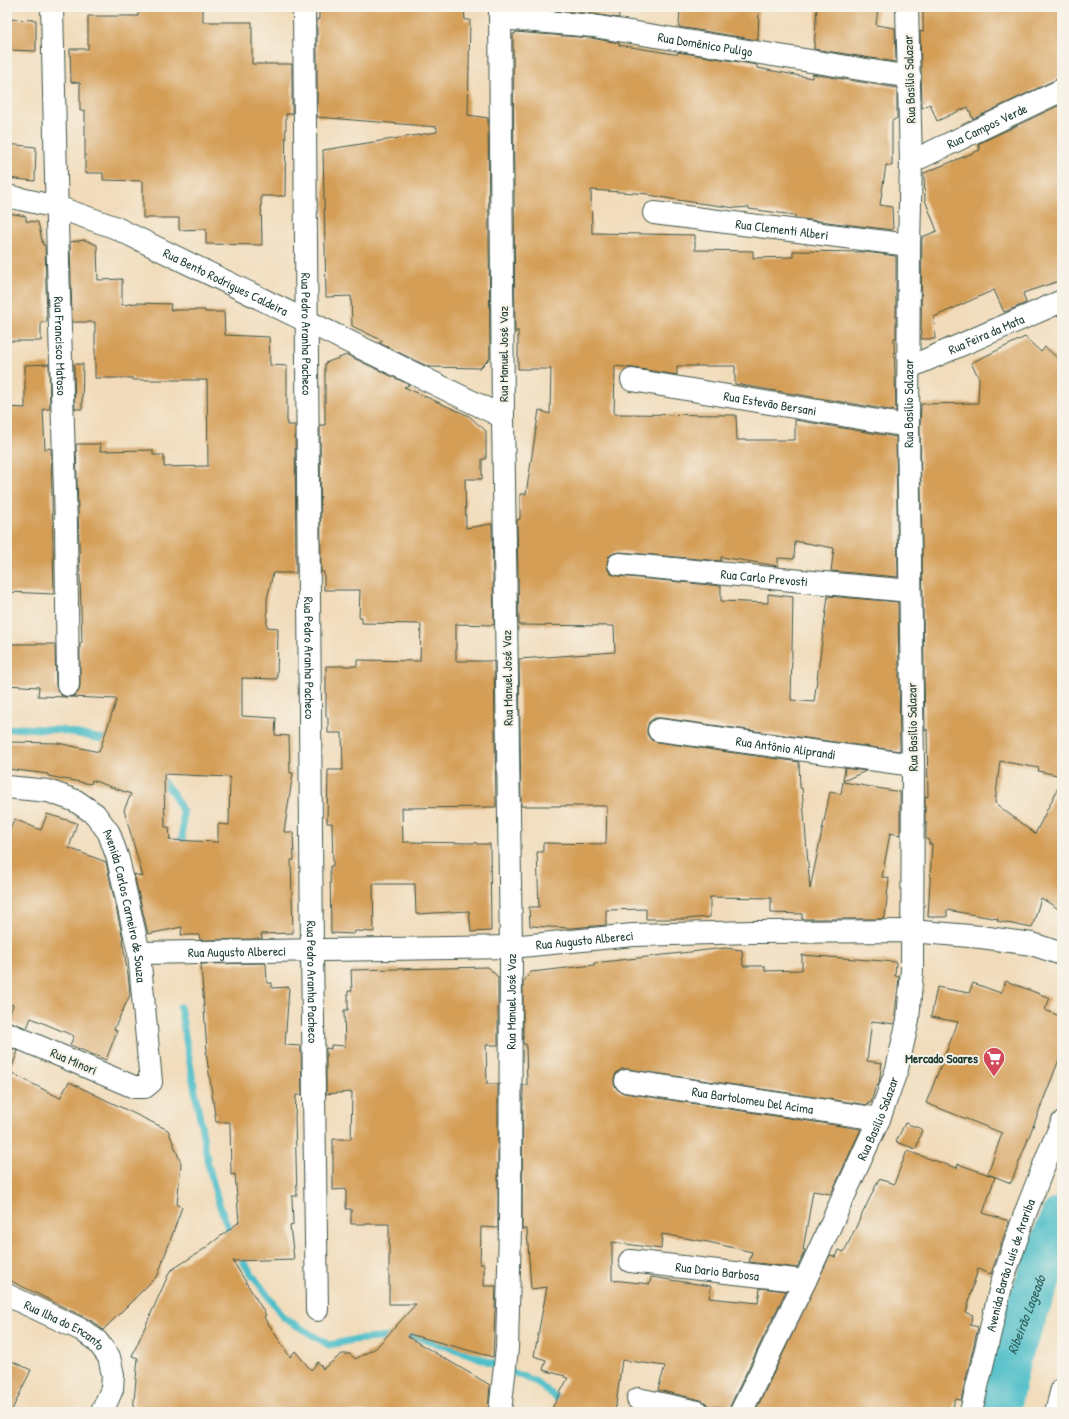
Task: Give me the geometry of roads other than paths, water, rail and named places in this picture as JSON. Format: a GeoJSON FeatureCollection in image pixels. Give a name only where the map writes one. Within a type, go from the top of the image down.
{"type":"FeatureCollection","features":[{"type":"Feature","properties":{"kind":"street","name":"Rua Francisco Matoso"},"geometry":{"type":"LineString","coordinates":[[52,7],[66,524],[68,685]]}},
{"type":"Feature","properties":{"kind":"street","name":"Rua Pedro Aranha Pacheco"},"geometry":{"type":"LineString","coordinates":[[304,7],[312,951],[317,1310]]}},
{"type":"Feature","properties":{"kind":"street","name":"Rua Basílio Salazar"},"geometry":{"type":"LineString","coordinates":[[741,1412],[805,1282],[879,1119],[897,1069],[908,1020],[912,970],[913,765],[908,426],[910,367],[909,245],[911,162],[907,7]]}},
{"type":"Feature","properties":{"kind":"street","name":"Rua Domênico Puligo"},"geometry":{"type":"LineString","coordinates":[[500,12],[910,77]]}},
{"type":"Feature","properties":{"kind":"street","name":"Rua Manuel José Vaz"},"geometry":{"type":"LineString","coordinates":[[500,12],[503,417],[511,947],[508,1348],[501,1405]]}},
{"type":"Feature","properties":{"kind":"street","name":"Rua Campos Verde"},"geometry":{"type":"LineString","coordinates":[[911,162],[1062,90]]}},
{"type":"Feature","properties":{"kind":"street","name":"Rua Bento Rodrigues Caldeira"},"geometry":{"type":"LineString","coordinates":[[7,196],[57,207],[114,227],[503,417]]}},
{"type":"Feature","properties":{"kind":"street","name":"Rua Clementi Alberi"},"geometry":{"type":"LineString","coordinates":[[654,213],[909,245]]}},
{"type":"Feature","properties":{"kind":"street","name":"Rua Feira da Mata"},"geometry":{"type":"LineString","coordinates":[[910,367],[1062,301]]}},
{"type":"Feature","properties":{"kind":"street","name":"Rua Estevão Bersani"},"geometry":{"type":"LineString","coordinates":[[632,380],[908,426]]}},
{"type":"Feature","properties":{"kind":"street","name":"Rua Carlo Prevosti"},"geometry":{"type":"LineString","coordinates":[[619,564],[910,591]]}},
{"type":"Feature","properties":{"kind":"street","name":"Rua Antônio Aliprandi"},"geometry":{"type":"LineString","coordinates":[[659,730],[913,765]]}},
{"type":"Feature","properties":{"kind":"street","name":"Avenida Carlos Carneiro de Souza"},"geometry":{"type":"LineString","coordinates":[[7,787],[48,791],[76,800],[95,814],[108,833],[118,858],[139,953],[152,1077],[151,1082],[141,1088]]}},
{"type":"Feature","properties":{"kind":"street","name":"Rua Augusto Albereci"},"geometry":{"type":"LineString","coordinates":[[139,953],[511,947],[633,935],[753,932],[911,931],[981,937],[1032,944],[1062,954]]}},
{"type":"Feature","properties":{"kind":"street","name":"Rua Minori"},"geometry":{"type":"LineString","coordinates":[[7,1033],[134,1087],[141,1088]]}},
{"type":"Feature","properties":{"kind":"street","name":"Rua Bartolomeu Del Acima"},"geometry":{"type":"LineString","coordinates":[[626,1081],[879,1119]]}},
{"type":"Feature","properties":{"kind":"street","name":"Avenida Barão Luís de Arariba"},"geometry":{"type":"LineString","coordinates":[[971,1412],[1002,1282],[1025,1214],[1062,1123]]}},
{"type":"Feature","properties":{"kind":"street","name":"Rua Dario Barbosa"},"geometry":{"type":"LineString","coordinates":[[630,1261],[805,1282]]}},
{"type":"Feature","properties":{"kind":"street","name":"Rua Ilha do Encanto"},"geometry":{"type":"LineString","coordinates":[[7,1295],[82,1330],[97,1341],[109,1357],[113,1374],[112,1389],[102,1412]]}},
{"type":"Feature","properties":{"kind":"street"},"geometry":{"type":"LineString","coordinates":[[1056,1412],[1062,1389]]}},
{"type":"Feature","properties":{"kind":"street"},"geometry":{"type":"LineString","coordinates":[[638,1399],[698,1412]]}},
{"type":"Feature","properties":{"kind":"waterway"},"geometry":{"type":"LineString","coordinates":[[7,729],[23,728],[60,730],[106,740],[111,743]]}},
{"type":"Feature","properties":{"kind":"waterway"},"geometry":{"type":"LineString","coordinates":[[158,776],[172,792],[183,812],[182,850]]}},
{"type":"Feature","properties":{"kind":"waterway"},"geometry":{"type":"LineString","coordinates":[[180,1007],[208,1164],[218,1201],[232,1239]]}},
{"type":"Feature","properties":{"kind":"waterway","name":"Ribeirão Lageado"},"geometry":{"type":"LineString","coordinates":[[997,1412],[1009,1357],[1062,1218]]}},
{"type":"Feature","properties":{"kind":"waterway"},"geometry":{"type":"LineString","coordinates":[[238,1252],[243,1262],[284,1318],[329,1345],[353,1340],[413,1335],[477,1357],[536,1382],[574,1412]]}},
{"type":"Feature","properties":{"kind":"place","name":"Mercado Soares"},"geometry":{"type":"Point","coordinates":[994,1078]}}]}
